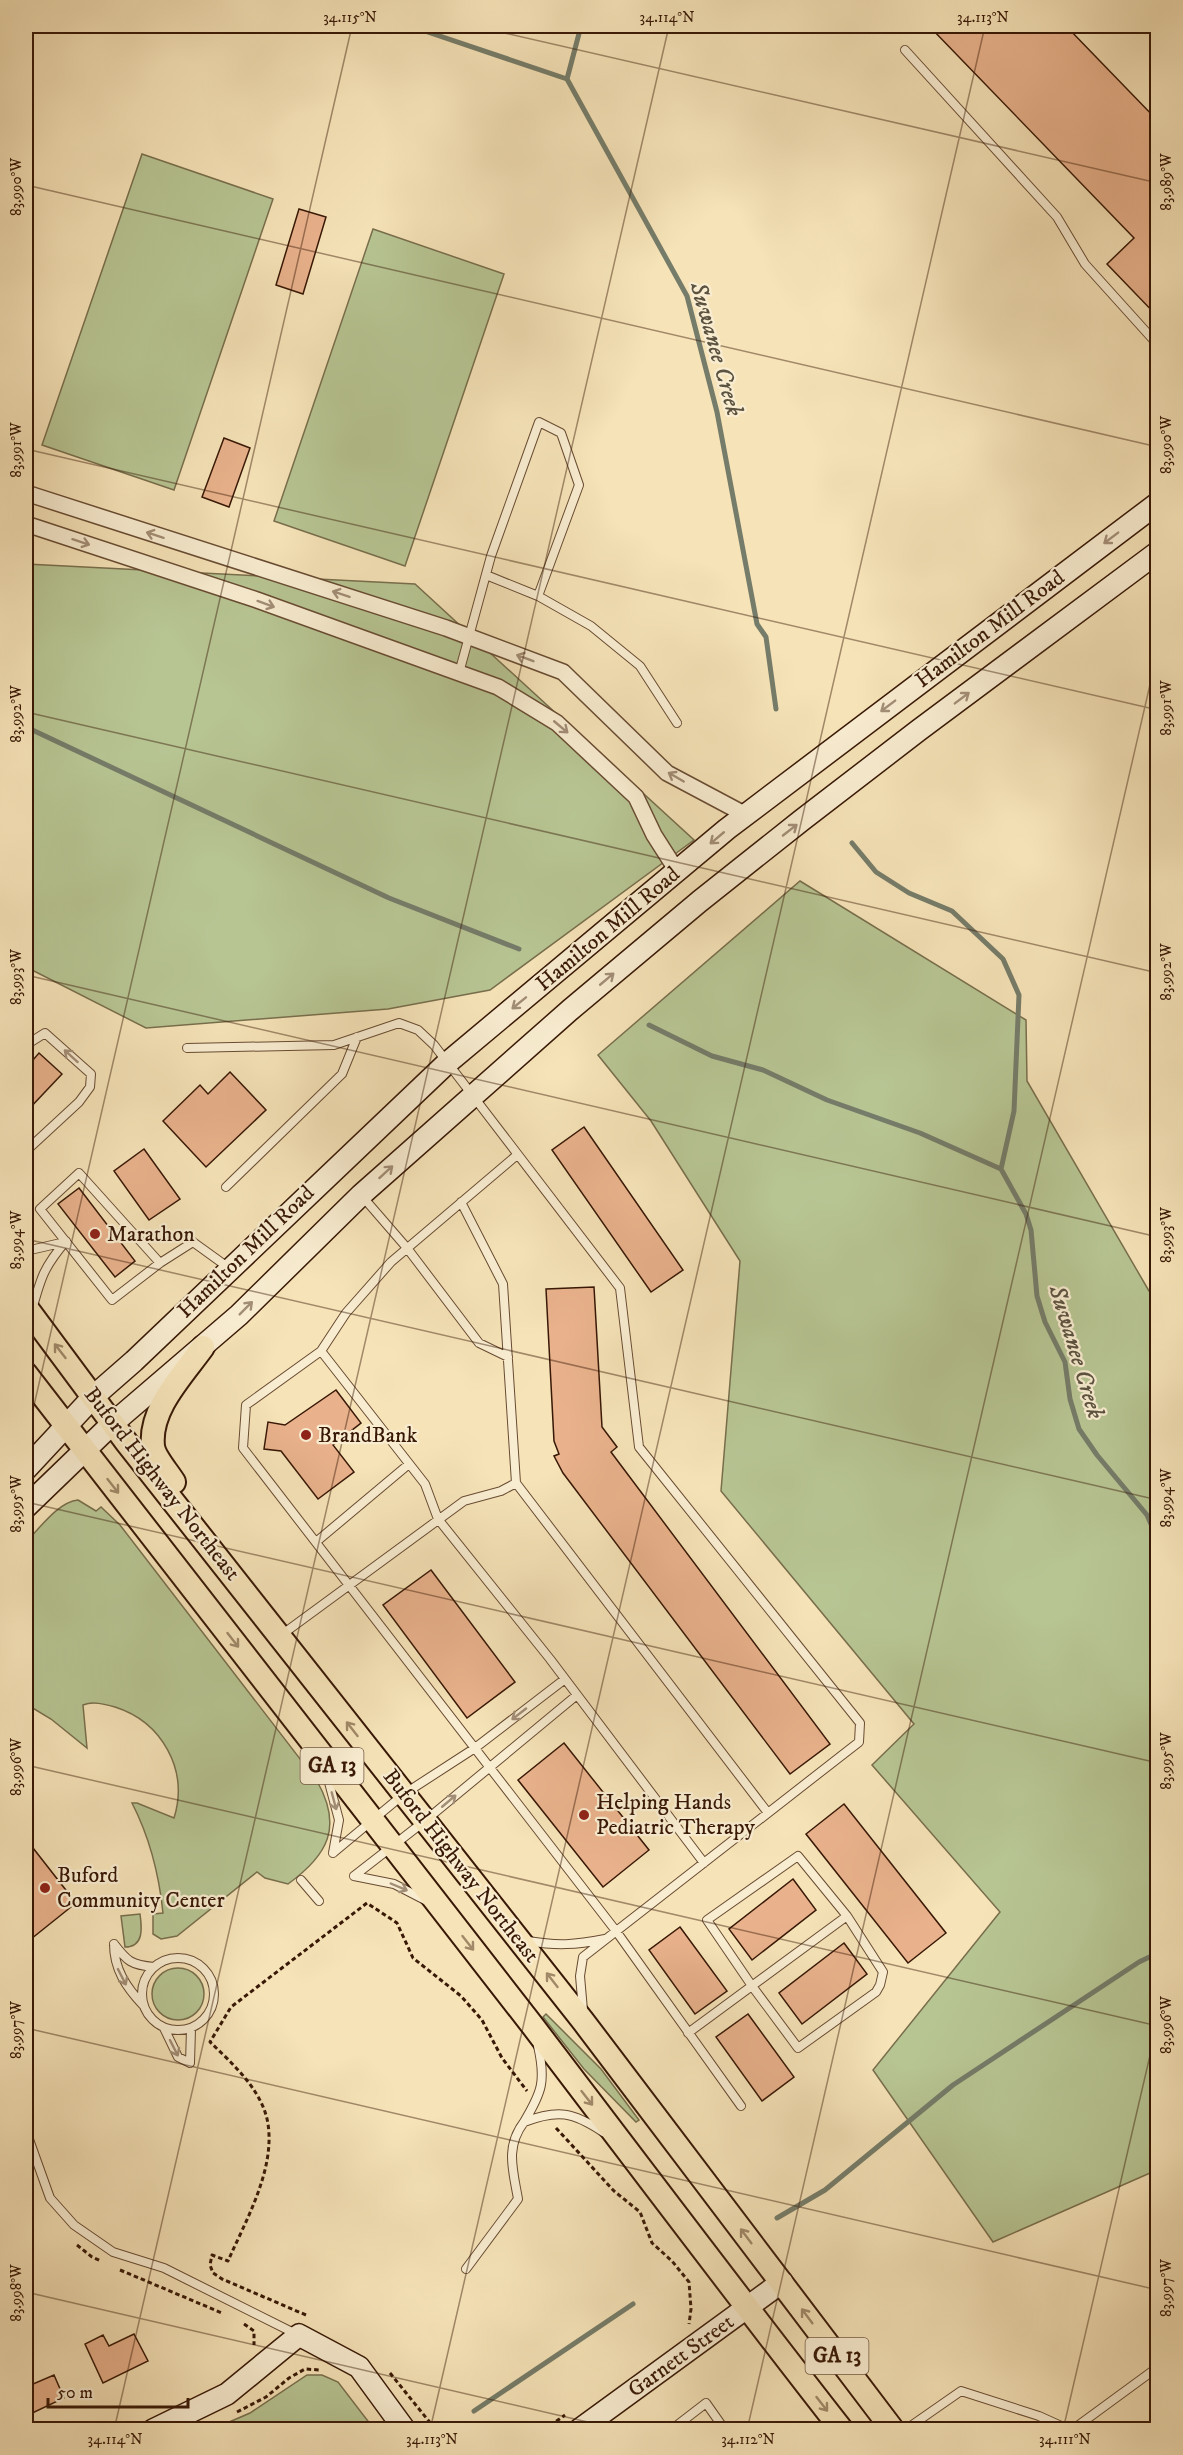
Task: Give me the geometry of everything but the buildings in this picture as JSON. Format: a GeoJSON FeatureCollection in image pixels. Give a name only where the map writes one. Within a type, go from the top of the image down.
{"type":"FeatureCollection","features":[{"type":"Feature","properties":{"kind":"main road","name":"Hamilton Mill Road"},"geometry":{"type":"LineString","coordinates":[[26,1469],[94,1396],[134,1361],[229,1268],[446,1064],[746,814],[1158,503]]}},
{"type":"Feature","properties":{"kind":"main road","name":"Hamilton Mill Road"},"geometry":{"type":"LineString","coordinates":[[26,1507],[112,1424],[239,1315],[360,1195],[471,1096],[700,901],[919,730],[1158,552]]}},
{"type":"Feature","properties":{"kind":"main road","name":"Buford Highway Northeast"},"geometry":{"type":"LineString","coordinates":[[28,1310],[94,1396],[112,1424],[520,1939],[893,2430]]}},
{"type":"Feature","properties":{"kind":"main road"},"geometry":{"type":"LineString","coordinates":[[203,1347],[166,1398],[157,1418],[153,1448],[208,1544]]}},
{"type":"Feature","properties":{"kind":"main road","name":"Buford Highway Northeast"},"geometry":{"type":"LineString","coordinates":[[26,1374],[320,1750],[841,2429]]}},
{"type":"Feature","properties":{"kind":"main road","name":"Garnett Street"},"geometry":{"type":"LineString","coordinates":[[580,2429],[782,2282]]}},
{"type":"Feature","properties":{"kind":"main road"},"geometry":{"type":"LineString","coordinates":[[153,2430],[227,2394],[299,2335],[358,2367],[405,2430]]}},
{"type":"Feature","properties":{"kind":"street"},"geometry":{"type":"LineString","coordinates":[[26,493],[468,636],[563,672],[667,773],[746,814]]}},
{"type":"Feature","properties":{"kind":"street"},"geometry":{"type":"LineString","coordinates":[[26,524],[257,600],[498,687],[557,723],[636,797],[654,835],[677,871]]}},
{"type":"Feature","properties":{"kind":"lane"},"geometry":{"type":"LineString","coordinates":[[905,50],[1057,217],[1085,264],[1158,345]]}},
{"type":"Feature","properties":{"kind":"lane"},"geometry":{"type":"LineString","coordinates":[[459,673],[486,575],[539,422],[561,433],[579,485],[538,596]]}},
{"type":"Feature","properties":{"kind":"lane"},"geometry":{"type":"LineString","coordinates":[[486,575],[538,596],[591,626],[640,666],[677,723]]}},
{"type":"Feature","properties":{"kind":"lane"},"geometry":{"type":"LineString","coordinates":[[187,1048],[334,1045],[399,1023],[418,1030],[434,1045],[446,1064],[621,1288],[639,1447],[860,1723],[859,1742],[583,1957],[580,1976],[583,2021]]}},
{"type":"Feature","properties":{"kind":"lane"},"geometry":{"type":"LineString","coordinates":[[26,1045],[30,1040],[45,1033],[91,1074],[90,1087],[79,1102],[26,1151]]}},
{"type":"Feature","properties":{"kind":"lane"},"geometry":{"type":"LineString","coordinates":[[226,1187],[342,1074],[357,1037]]}},
{"type":"Feature","properties":{"kind":"lane"},"geometry":{"type":"LineString","coordinates":[[517,1155],[391,1262],[346,1313],[321,1351],[246,1405],[243,1448],[616,1932],[741,2106]]}},
{"type":"Feature","properties":{"kind":"lane"},"geometry":{"type":"LineString","coordinates":[[160,1263],[79,1173],[40,1209],[112,1300],[160,1263],[193,1242],[229,1268]]}},
{"type":"Feature","properties":{"kind":"lane"},"geometry":{"type":"LineString","coordinates":[[360,1195],[408,1248],[479,1343],[507,1357]]}},
{"type":"Feature","properties":{"kind":"lane"},"geometry":{"type":"LineString","coordinates":[[461,1202],[503,1284],[516,1483],[768,1813]]}},
{"type":"Feature","properties":{"kind":"lane"},"geometry":{"type":"LineString","coordinates":[[26,1251],[66,1241]]}},
{"type":"Feature","properties":{"kind":"lane"},"geometry":{"type":"LineString","coordinates":[[28,1310],[48,1263],[66,1241]]}},
{"type":"Feature","properties":{"kind":"lane"},"geometry":{"type":"LineString","coordinates":[[321,1351],[425,1485],[438,1519],[565,1678],[704,1863]]}},
{"type":"Feature","properties":{"kind":"lane"},"geometry":{"type":"LineString","coordinates":[[316,1542],[409,1464]]}},
{"type":"Feature","properties":{"kind":"lane"},"geometry":{"type":"LineString","coordinates":[[279,1636],[464,1501],[501,1491],[516,1483]]}},
{"type":"Feature","properties":{"kind":"lane"},"geometry":{"type":"LineString","coordinates":[[320,1750],[339,1820],[333,1853],[404,1794],[475,1748],[565,1678]]}},
{"type":"Feature","properties":{"kind":"lane"},"geometry":{"type":"LineString","coordinates":[[441,1907],[394,1884],[354,1876],[426,1820],[577,1695]]}},
{"type":"Feature","properties":{"kind":"lane"},"geometry":{"type":"LineString","coordinates":[[798,1856],[848,1916],[883,1972],[880,1985],[876,1992],[798,2048],[752,1986],[707,1920],[798,1856]]}},
{"type":"Feature","properties":{"kind":"lane"},"geometry":{"type":"LineString","coordinates":[[302,1880],[319,1901]]}},
{"type":"Feature","properties":{"kind":"lane"},"geometry":{"type":"LineString","coordinates":[[688,2033],[848,1916]]}},
{"type":"Feature","properties":{"kind":"lane"},"geometry":{"type":"LineString","coordinates":[[520,1939],[557,1946],[606,1939]]}},
{"type":"Feature","properties":{"kind":"lane"},"geometry":{"type":"LineString","coordinates":[[143,2005],[142,1986],[147,1975],[165,1960],[178,1958],[190,1960],[201,1966],[210,1976],[214,1987],[212,2006],[202,2022],[191,2029],[180,2031],[164,2028],[150,2018],[143,2005],[129,1991],[114,1959],[114,1944],[127,1960],[139,1966],[154,1967]]}},
{"type":"Feature","properties":{"kind":"lane"},"geometry":{"type":"LineString","coordinates":[[164,2028],[178,2057],[190,2063],[191,2029]]}},
{"type":"Feature","properties":{"kind":"lane"},"geometry":{"type":"LineString","coordinates":[[466,2269],[518,2199],[511,2150],[515,2134],[536,2103],[544,2080],[535,2029]]}},
{"type":"Feature","properties":{"kind":"lane"},"geometry":{"type":"LineString","coordinates":[[524,2122],[545,2114],[570,2115],[578,2117],[624,2146]]}},
{"type":"Feature","properties":{"kind":"lane"},"geometry":{"type":"LineString","coordinates":[[26,2131],[50,2198],[74,2225],[113,2252],[164,2268],[299,2335]]}},
{"type":"Feature","properties":{"kind":"lane"},"geometry":{"type":"LineString","coordinates":[[905,2430],[961,2391],[1039,2416],[1071,2430],[1158,2367]]}},
{"type":"Feature","properties":{"kind":"lane"},"geometry":{"type":"LineString","coordinates":[[671,2430],[706,2403],[725,2430]]}},
{"type":"Feature","properties":{"kind":"path"},"geometry":{"type":"LineString","coordinates":[[296,2310],[222,2279],[213,2273],[210,2265],[212,2255],[228,2261],[262,2179],[269,2148],[268,2123],[260,2102],[239,2070],[210,2042],[231,2007],[367,1903],[397,1923],[413,1958],[461,1996],[482,2019],[502,2058],[532,2097]]}},
{"type":"Feature","properties":{"kind":"path"},"geometry":{"type":"LineString","coordinates":[[556,2128],[614,2191],[640,2212],[652,2243],[672,2261],[689,2282],[689,2324],[684,2328]]}},
{"type":"Feature","properties":{"kind":"path"},"geometry":{"type":"LineString","coordinates":[[69,2238],[92,2257],[103,2262]]}},
{"type":"Feature","properties":{"kind":"path"},"geometry":{"type":"LineString","coordinates":[[113,2267],[231,2318]]}},
{"type":"Feature","properties":{"kind":"path"},"geometry":{"type":"LineString","coordinates":[[240,2322],[254,2331],[255,2345],[251,2351]]}},
{"type":"Feature","properties":{"kind":"path"},"geometry":{"type":"LineString","coordinates":[[229,2416],[248,2408],[305,2369],[323,2370]]}},
{"type":"Feature","properties":{"kind":"path"},"geometry":{"type":"LineString","coordinates":[[544,2430],[572,2409]]}},
{"type":"Feature","properties":{"kind":"green space"},"geometry":{"type":"Polygon","coordinates":[[[142,154],[273,199],[174,490],[42,445],[142,154]]]}},
{"type":"Feature","properties":{"kind":"green space"},"geometry":{"type":"Polygon","coordinates":[[[373,229],[504,274],[405,566],[274,521],[373,229]]]}},
{"type":"Feature","properties":{"kind":"green space"},"geometry":{"type":"Polygon","coordinates":[[[26,564],[415,584],[694,840],[490,990],[388,1009],[146,1028],[26,967],[26,564]]]}},
{"type":"Feature","properties":{"kind":"green space"},"geometry":{"type":"Polygon","coordinates":[[[800,881],[1026,1020],[1027,1081],[1149,1291],[1157,1301],[1157,2170],[993,2242],[873,2070],[1000,1912],[872,1765],[914,1724],[721,1491],[740,1261],[651,1121],[598,1055],[800,881]]]}},
{"type":"Feature","properties":{"kind":"green space"},"geometry":{"type":"Polygon","coordinates":[[[78,1500],[96,1511],[101,1507],[120,1525],[317,1781],[329,1812],[330,1826],[322,1851],[302,1873],[288,1884],[265,1878],[257,1872],[177,1936],[161,1939],[153,1934],[153,1914],[163,1913],[159,1884],[149,1843],[132,1803],[174,1818],[178,1800],[178,1783],[168,1750],[146,1724],[132,1714],[115,1707],[95,1703],[83,1705],[87,1748],[51,1719],[26,1704],[26,1542],[56,1510],[78,1500]]]}},
{"type":"Feature","properties":{"kind":"green space"},"geometry":{"type":"Polygon","coordinates":[[[140,1914],[139,1940],[136,1944],[125,1947],[121,1916],[140,1914]]]}},
{"type":"Feature","properties":{"kind":"green space"},"geometry":{"type":"Polygon","coordinates":[[[173,1968],[183,1968],[192,1972],[200,1980],[204,1994],[200,2008],[192,2016],[183,2020],[173,2020],[164,2016],[156,2008],[152,1999],[152,1989],[156,1980],[164,1972],[173,1968]]]}},
{"type":"Feature","properties":{"kind":"green space"},"geometry":{"type":"Polygon","coordinates":[[[546,2014],[601,2069],[639,2120],[636,2122],[584,2069],[543,2017],[546,2014]]]}},
{"type":"Feature","properties":{"kind":"green space"},"geometry":{"type":"Polygon","coordinates":[[[307,2375],[322,2375],[338,2382],[374,2429],[213,2429],[250,2413],[307,2375]]]}},
{"type":"Feature","properties":{"kind":"waterway","name":"Suwanee Creek"},"geometry":{"type":"LineString","coordinates":[[410,26],[567,79],[687,296],[717,412],[757,624],[766,637],[776,709]]}},
{"type":"Feature","properties":{"kind":"waterway"},"geometry":{"type":"LineString","coordinates":[[567,79],[581,26]]}},
{"type":"Feature","properties":{"kind":"waterway"},"geometry":{"type":"LineString","coordinates":[[26,727],[389,898],[519,949]]}},
{"type":"Feature","properties":{"kind":"waterway","name":"Suwanee Creek"},"geometry":{"type":"LineString","coordinates":[[852,843],[876,872],[909,893],[952,911],[1003,959],[1019,995],[1014,1111],[1001,1169],[1026,1214],[1031,1230],[1037,1296],[1045,1322],[1065,1362],[1070,1399],[1079,1429],[1097,1455],[1147,1515],[1158,1540]]}},
{"type":"Feature","properties":{"kind":"waterway"},"geometry":{"type":"LineString","coordinates":[[649,1025],[712,1056],[763,1070],[827,1100],[920,1133],[1001,1169]]}},
{"type":"Feature","properties":{"kind":"waterway"},"geometry":{"type":"LineString","coordinates":[[777,2218],[825,2190],[953,2085],[1139,1962],[1158,1953]]}},
{"type":"Feature","properties":{"kind":"waterway"},"geometry":{"type":"LineString","coordinates":[[474,2411],[633,2304]]}},
{"type":"Feature","properties":{"kind":"place","name":"Marathon"},"geometry":{"type":"Point","coordinates":[95,1234]}},
{"type":"Feature","properties":{"kind":"place","name":"BrandBank"},"geometry":{"type":"Point","coordinates":[306,1435]}},
{"type":"Feature","properties":{"kind":"place","name":"Helping Hands Pediatric Therapy"},"geometry":{"type":"Point","coordinates":[584,1815]}},
{"type":"Feature","properties":{"kind":"place","name":"Buford Community Center"},"geometry":{"type":"Point","coordinates":[45,1888]}}]}
